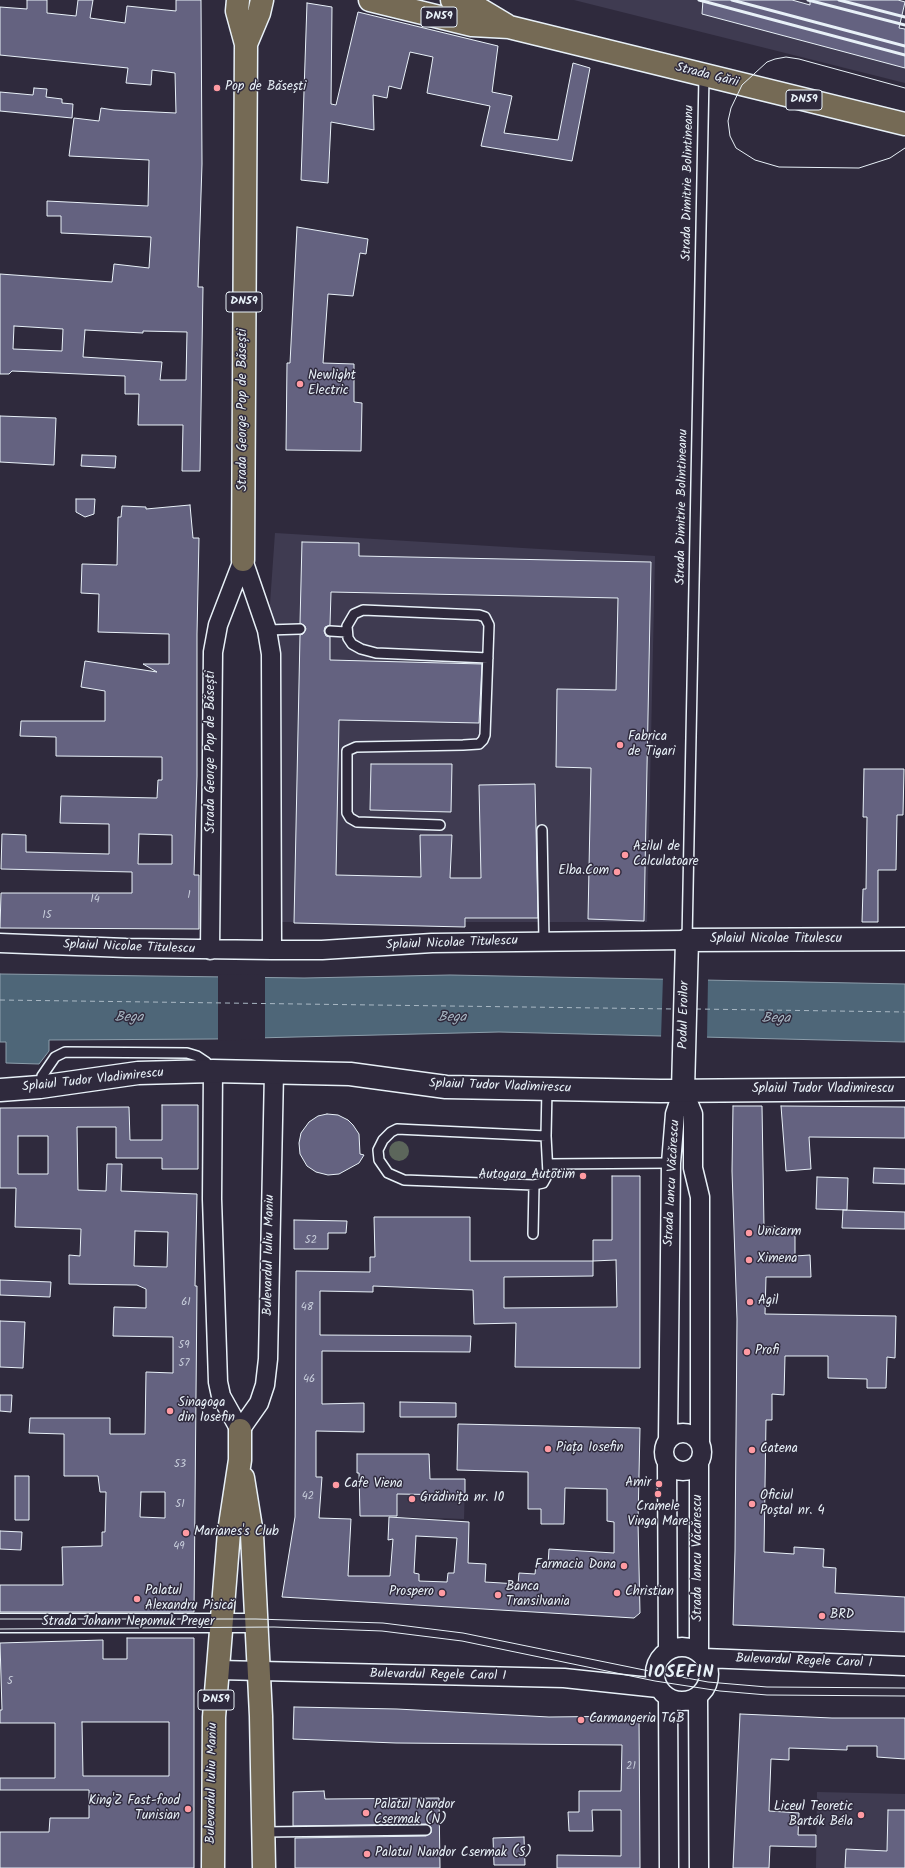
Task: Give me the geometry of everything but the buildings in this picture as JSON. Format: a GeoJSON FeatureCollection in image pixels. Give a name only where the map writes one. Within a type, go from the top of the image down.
{"type":"FeatureCollection","features":[{"type":"Feature","properties":{"kind":"main road","name":"Strada George Pop de Băsești"},"geometry":{"type":"LineString","coordinates":[[238,0],[237,11],[246,44],[243,560]]}},
{"type":"Feature","properties":{"kind":"main road","name":"Strada George Pop de Băsești"},"geometry":{"type":"LineString","coordinates":[[246,44],[259,13],[262,0]]}},
{"type":"Feature","properties":{"kind":"main road","name":"Strada Gării"},"geometry":{"type":"LineString","coordinates":[[370,0],[472,25],[509,27],[905,124]]}},
{"type":"Feature","properties":{"kind":"main road","name":"Strada Gării"},"geometry":{"type":"LineString","coordinates":[[452,0],[476,7],[509,27]]}},
{"type":"Feature","properties":{"kind":"main road","name":"Bulevardul Iuliu Maniu"},"geometry":{"type":"LineString","coordinates":[[213,1868],[214,1717],[229,1532],[240,1460],[240,1430]]}},
{"type":"Feature","properties":{"kind":"main road","name":"Bulevardul Iuliu Maniu"},"geometry":{"type":"LineString","coordinates":[[240,1460],[252,1534],[259,1672],[264,1868]]}},
{"type":"Feature","properties":{"kind":"street","name":"Strada George Pop de Băsești"},"geometry":{"type":"LineString","coordinates":[[243,560],[267,630],[271,654],[272,950]]}},
{"type":"Feature","properties":{"kind":"street","name":"Strada George Pop de Băsești"},"geometry":{"type":"LineString","coordinates":[[210,950],[213,652],[218,625],[243,560]]}},
{"type":"Feature","properties":{"kind":"street","name":"Splaiul Nicolae Titulescu"},"geometry":{"type":"LineString","coordinates":[[0,943],[210,950],[322,950],[432,943],[544,941],[687,949],[905,940]]}},
{"type":"Feature","properties":{"kind":"street","name":"Podul Eroilor"},"geometry":{"type":"LineString","coordinates":[[683,1090],[687,949]]}},
{"type":"Feature","properties":{"kind":"street","name":"Splaiul Tudor Vladimirescu"},"geometry":{"type":"LineString","coordinates":[[0,1090],[40,1087],[138,1073],[213,1071],[350,1074],[446,1087],[683,1090],[905,1089]]}},
{"type":"Feature","properties":{"kind":"street","name":"Bulevardul Iuliu Maniu"},"geometry":{"type":"LineString","coordinates":[[213,1071],[212,1199],[218,1382],[221,1396],[240,1430],[259,1403],[265,1385],[268,1359],[274,1072]]}},
{"type":"Feature","properties":{"kind":"street","name":"Strada Iancu Văcărescu"},"geometry":{"type":"LineString","coordinates":[[668,1440],[671,1163],[675,1114],[683,1090]]}},
{"type":"Feature","properties":{"kind":"street","name":"Strada Iancu Văcărescu"},"geometry":{"type":"LineString","coordinates":[[683,1090],[693,1114],[693,1168],[700,1197],[700,1442]]}},
{"type":"Feature","properties":{"kind":"street"},"geometry":{"type":"LineString","coordinates":[[667,1464],[680,1472],[694,1468],[699,1463],[703,1453],[700,1442],[688,1434],[674,1435],[668,1440],[664,1452],[667,1464],[668,1650]]}},
{"type":"Feature","properties":{"kind":"street","name":"Strada Iancu Văcărescu"},"geometry":{"type":"LineString","coordinates":[[699,1463],[701,1655]]}},
{"type":"Feature","properties":{"kind":"street","name":"Strada Johann Nepomuk Preyer"},"geometry":{"type":"LineString","coordinates":[[0,1623],[257,1623]]}},
{"type":"Feature","properties":{"kind":"street"},"geometry":{"type":"LineString","coordinates":[[663,1693],[683,1701],[698,1696],[705,1689],[709,1674],[701,1655],[684,1646],[668,1650],[658,1660],[656,1666],[655,1681],[663,1693],[669,1868]]}},
{"type":"Feature","properties":{"kind":"street","name":"Bulevardul Regele Carol I"},"geometry":{"type":"LineString","coordinates":[[701,1655],[905,1666]]}},
{"type":"Feature","properties":{"kind":"street","name":"Bulevardul Regele Carol I"},"geometry":{"type":"LineString","coordinates":[[218,1670],[564,1678],[663,1693]]}},
{"type":"Feature","properties":{"kind":"street"},"geometry":{"type":"LineString","coordinates":[[698,1696],[699,1868]]}},
{"type":"Feature","properties":{"kind":"lane","name":"Strada Dimitrie Bolintineanu"},"geometry":{"type":"LineString","coordinates":[[687,949],[704,76]]}},
{"type":"Feature","properties":{"kind":"lane"},"geometry":{"type":"LineString","coordinates":[[440,825],[357,822],[350,818],[347,813],[348,751],[356,746],[479,744],[484,740],[486,735],[489,625],[485,617],[479,615],[363,610],[354,614],[347,626],[346,632],[352,644],[361,649],[376,653],[488,658]]}},
{"type":"Feature","properties":{"kind":"lane"},"geometry":{"type":"LineString","coordinates":[[267,630],[300,629]]}},
{"type":"Feature","properties":{"kind":"lane"},"geometry":{"type":"LineString","coordinates":[[330,631],[346,632]]}},
{"type":"Feature","properties":{"kind":"lane"},"geometry":{"type":"LineString","coordinates":[[542,830],[544,941]]}},
{"type":"Feature","properties":{"kind":"lane"},"geometry":{"type":"LineString","coordinates":[[40,1087],[42,1076],[55,1057],[65,1052],[187,1053],[197,1056],[206,1062],[213,1071]]}},
{"type":"Feature","properties":{"kind":"lane"},"geometry":{"type":"LineString","coordinates":[[546,1136],[408,1128],[390,1132],[383,1140],[378,1150],[379,1160],[384,1169],[394,1176],[404,1180],[534,1185],[545,1182],[548,1164],[546,1136],[547,1089]]}},
{"type":"Feature","properties":{"kind":"lane"},"geometry":{"type":"LineString","coordinates":[[548,1164],[671,1163]]}},
{"type":"Feature","properties":{"kind":"lane"},"geometry":{"type":"LineString","coordinates":[[533,1234],[534,1185]]}},
{"type":"Feature","properties":{"kind":"lane"},"geometry":{"type":"LineString","coordinates":[[264,1832],[426,1830]]}},
{"type":"Feature","properties":{"kind":"shaded area"},"geometry":{"type":"Polygon","coordinates":[[[574,0],[905,0],[905,83],[574,0]]]}},
{"type":"Feature","properties":{"kind":"shaded area"},"geometry":{"type":"Polygon","coordinates":[[[275,533],[655,556],[647,922],[273,922],[270,604],[275,533]]]}},
{"type":"Feature","properties":{"kind":"shaded area"},"geometry":{"type":"Polygon","coordinates":[[[395,1141],[403,1141],[409,1147],[409,1155],[403,1161],[395,1161],[389,1155],[389,1147],[395,1141]]]}},
{"type":"Feature","properties":{"kind":"shaded area","name":"Grădinița nr. 10"},"geometry":{"type":"Polygon","coordinates":[[[371,1478],[465,1479],[464,1519],[369,1516],[369,1503],[360,1502],[360,1492],[371,1478]]]}},
{"type":"Feature","properties":{"kind":"shaded area","name":"Liceul Teoretic Bartók Béla"},"geometry":{"type":"Polygon","coordinates":[[[817,1792],[905,1794],[905,1868],[816,1868],[817,1792]]]}},
{"type":"Feature","properties":{"kind":"water","name":"Bega"},"geometry":{"type":"Polygon","coordinates":[[[0,974],[304,978],[450,975],[905,984],[905,1042],[499,1032],[215,1039],[49,1040],[49,1051],[39,1064],[6,1063],[6,1042],[0,1042],[0,974]]]}},
{"type":"Feature","properties":{"kind":"pier"},"geometry":{"type":"Polygon","coordinates":[[[218,974],[265,975],[265,1039],[218,1041],[218,974]]]}},
{"type":"Feature","properties":{"kind":"pier"},"geometry":{"type":"Polygon","coordinates":[[[663,977],[708,978],[707,1039],[661,1038],[663,977]]]}},
{"type":"Feature","properties":{"kind":"ferry route"},"geometry":{"type":"LineString","coordinates":[[0,1000],[674,1009]]}},
{"type":"Feature","properties":{"kind":"ferry route"},"geometry":{"type":"LineString","coordinates":[[696,1009],[905,1012]]}},
{"type":"Feature","properties":{"kind":"tram line"},"geometry":{"type":"LineString","coordinates":[[905,88],[799,59],[786,57],[775,59],[767,62],[742,85],[731,108],[728,121],[730,136],[736,148],[755,160],[779,167],[859,168],[890,158],[905,148]]}},
{"type":"Feature","properties":{"kind":"tram line"},"geometry":{"type":"LineString","coordinates":[[0,1619],[256,1619],[383,1623],[463,1633],[708,1682],[767,1687],[905,1688]]}},
{"type":"Feature","properties":{"kind":"tram line"},"geometry":{"type":"LineString","coordinates":[[0,1629],[274,1627],[382,1631],[462,1641],[655,1681],[720,1691],[767,1695],[905,1696]]}},
{"type":"Feature","properties":{"kind":"railway"},"geometry":{"type":"LineString","coordinates":[[699,0],[905,55]]}},
{"type":"Feature","properties":{"kind":"railway"},"geometry":{"type":"LineString","coordinates":[[732,0],[905,46]]}},
{"type":"Feature","properties":{"kind":"railway"},"geometry":{"type":"LineString","coordinates":[[808,0],[905,25]]}},
{"type":"Feature","properties":{"kind":"railway"},"geometry":{"type":"LineString","coordinates":[[839,0],[905,17]]}},
{"type":"Feature","properties":{"kind":"place","name":"Pop de Băsești"},"geometry":{"type":"Point","coordinates":[217,88]}},
{"type":"Feature","properties":{"kind":"place","name":"Newlight Electric"},"geometry":{"type":"Point","coordinates":[300,384]}},
{"type":"Feature","properties":{"kind":"place","name":"Fabrica de Tigari"},"geometry":{"type":"Point","coordinates":[620,745]}},
{"type":"Feature","properties":{"kind":"place","name":"Azilul de Calculatoare"},"geometry":{"type":"Point","coordinates":[625,855]}},
{"type":"Feature","properties":{"kind":"place","name":"Elba.Com"},"geometry":{"type":"Point","coordinates":[617,872]}},
{"type":"Feature","properties":{"kind":"place","name":"Autogara Autotim"},"geometry":{"type":"Point","coordinates":[583,1176]}},
{"type":"Feature","properties":{"kind":"place","name":"Unicarm"},"geometry":{"type":"Point","coordinates":[749,1233]}},
{"type":"Feature","properties":{"kind":"place","name":"Ximena"},"geometry":{"type":"Point","coordinates":[749,1260]}},
{"type":"Feature","properties":{"kind":"place","name":"Agil"},"geometry":{"type":"Point","coordinates":[750,1302]}},
{"type":"Feature","properties":{"kind":"place","name":"Profi"},"geometry":{"type":"Point","coordinates":[747,1352]}},
{"type":"Feature","properties":{"kind":"place","name":"Sinagoga din Iosefin"},"geometry":{"type":"Point","coordinates":[170,1411]}},
{"type":"Feature","properties":{"kind":"place","name":"Piața Iosefin"},"geometry":{"type":"Point","coordinates":[548,1449]}},
{"type":"Feature","properties":{"kind":"place","name":"Catena"},"geometry":{"type":"Point","coordinates":[752,1450]}},
{"type":"Feature","properties":{"kind":"place","name":"Amir"},"geometry":{"type":"Point","coordinates":[659,1484]}},
{"type":"Feature","properties":{"kind":"place","name":"Cafe Viena"},"geometry":{"type":"Point","coordinates":[336,1485]}},
{"type":"Feature","properties":{"kind":"place","name":"Cramele Vinga Mare"},"geometry":{"type":"Point","coordinates":[658,1494]}},
{"type":"Feature","properties":{"kind":"place","name":"Grădinița nr. 10"},"geometry":{"type":"Point","coordinates":[412,1499]}},
{"type":"Feature","properties":{"kind":"place","name":"Oficiul Poștal nr. 4"},"geometry":{"type":"Point","coordinates":[752,1504]}},
{"type":"Feature","properties":{"kind":"place","name":"Marianes's Club"},"geometry":{"type":"Point","coordinates":[186,1533]}},
{"type":"Feature","properties":{"kind":"place","name":"Farmacia Dona"},"geometry":{"type":"Point","coordinates":[624,1566]}},
{"type":"Feature","properties":{"kind":"place","name":"Prospero"},"geometry":{"type":"Point","coordinates":[442,1593]}},
{"type":"Feature","properties":{"kind":"place","name":"Christian"},"geometry":{"type":"Point","coordinates":[617,1593]}},
{"type":"Feature","properties":{"kind":"place","name":"Banca Transilvania"},"geometry":{"type":"Point","coordinates":[498,1595]}},
{"type":"Feature","properties":{"kind":"place","name":"Palatul Alexandru Pisică"},"geometry":{"type":"Point","coordinates":[137,1599]}},
{"type":"Feature","properties":{"kind":"place","name":"BRD"},"geometry":{"type":"Point","coordinates":[822,1616]}},
{"type":"Feature","properties":{"kind":"place","name":"Carmangeria TGB"},"geometry":{"type":"Point","coordinates":[581,1720]}},
{"type":"Feature","properties":{"kind":"place","name":"King'Z Fast-food Tunisian"},"geometry":{"type":"Point","coordinates":[188,1809]}},
{"type":"Feature","properties":{"kind":"place","name":"Palatul Nandor Csermak (N)"},"geometry":{"type":"Point","coordinates":[366,1813]}},
{"type":"Feature","properties":{"kind":"place","name":"Liceul Teoretic Bartók Béla"},"geometry":{"type":"Point","coordinates":[861,1815]}},
{"type":"Feature","properties":{"kind":"place","name":"Palatul Nandor Csermak (S)"},"geometry":{"type":"Point","coordinates":[367,1854]}},
{"type":"Feature","properties":{"kind":"district","name":"IOSEFIN"},"geometry":{"type":"Point","coordinates":[681,1674]}}]}
